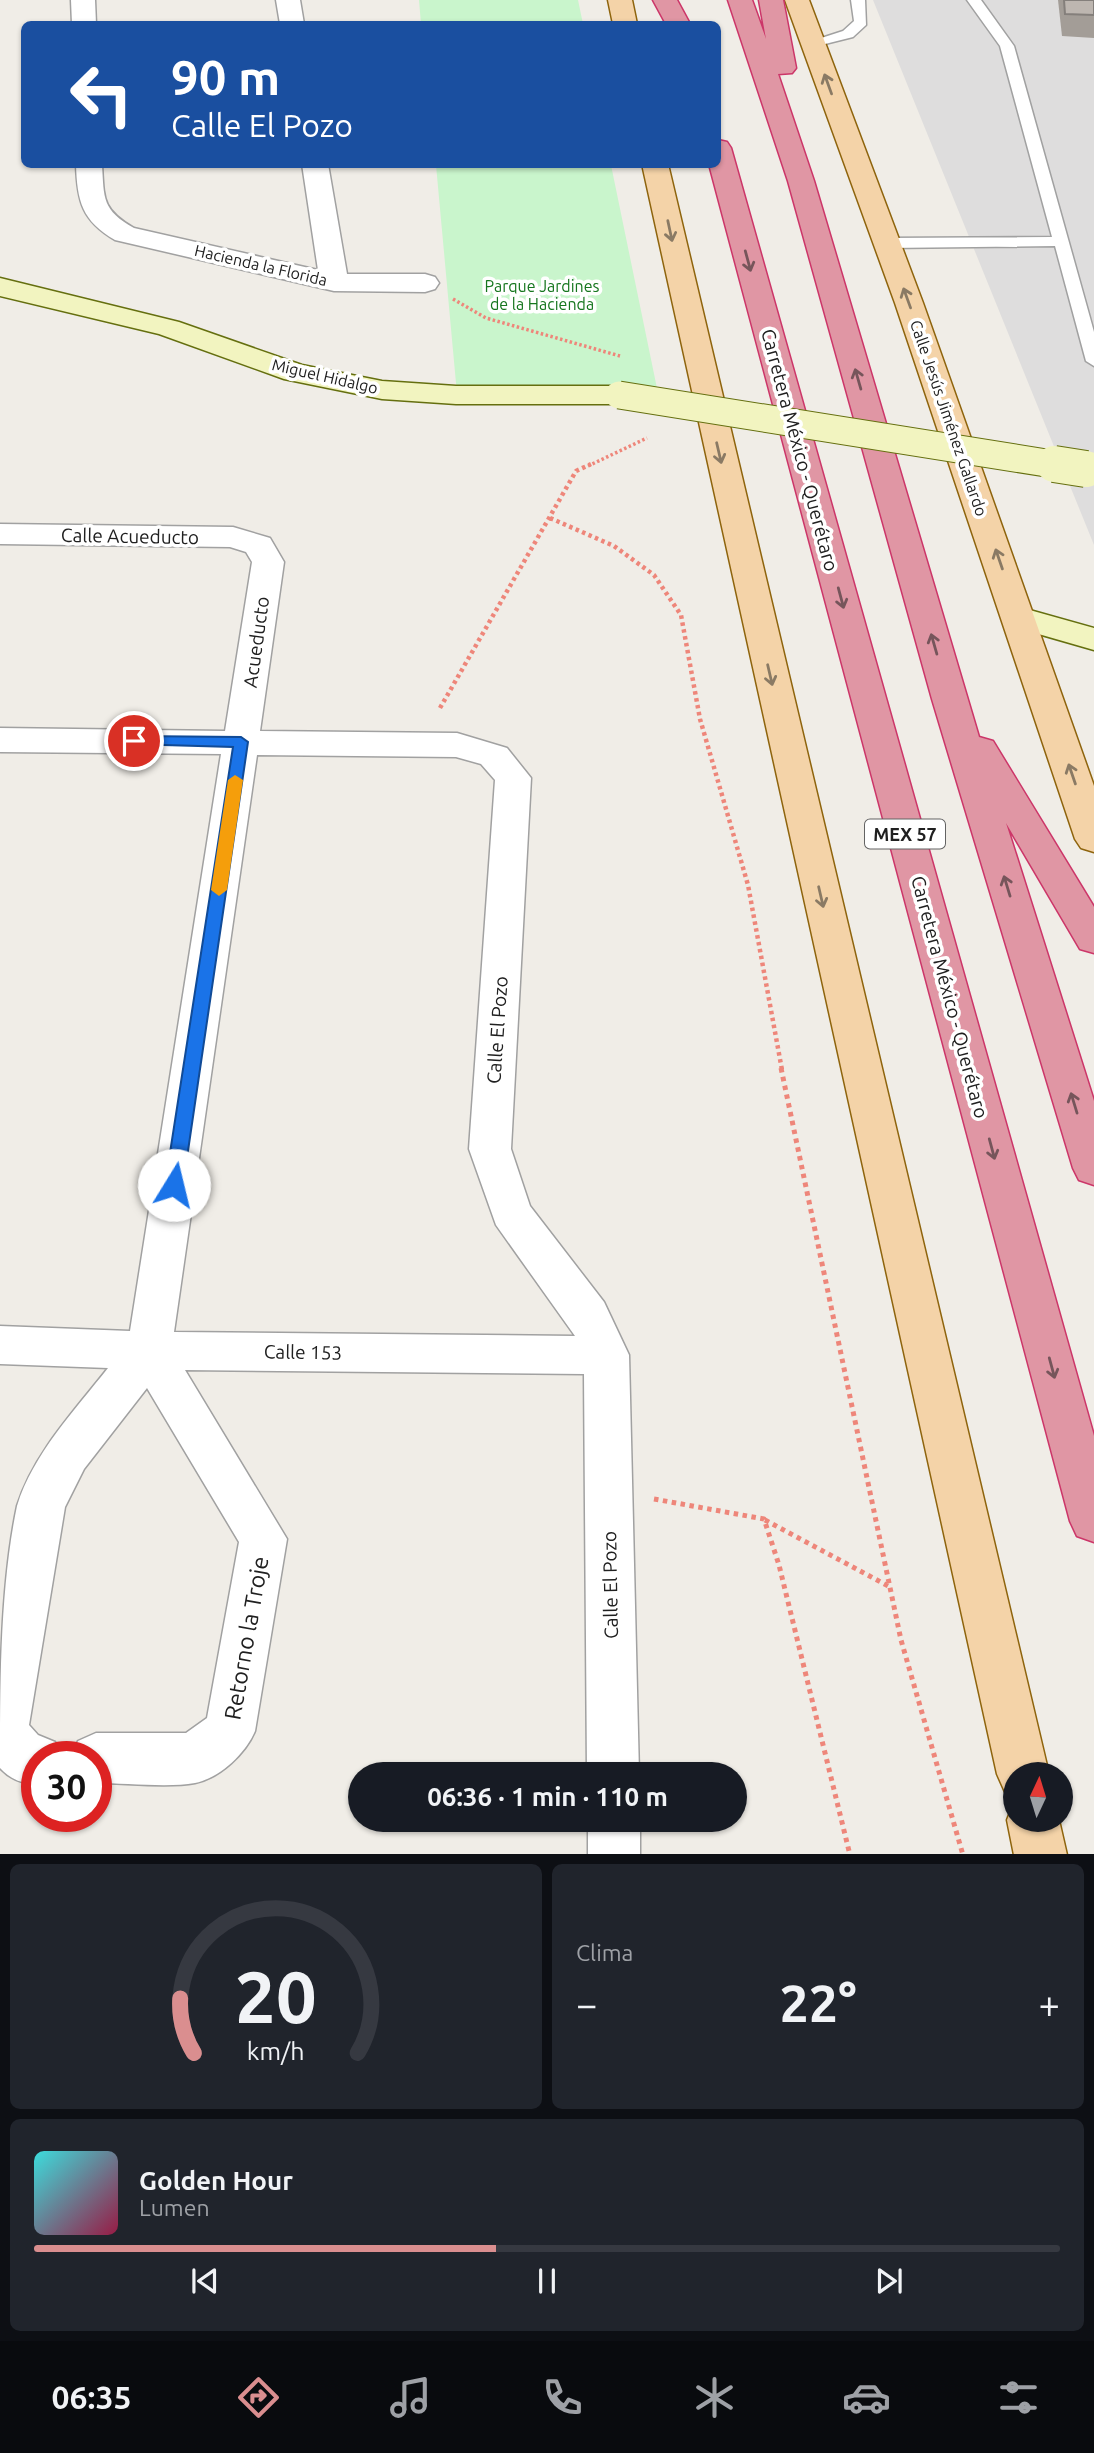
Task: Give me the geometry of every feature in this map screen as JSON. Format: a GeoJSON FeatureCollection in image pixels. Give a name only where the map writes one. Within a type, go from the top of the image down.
{"type":"FeatureCollection","features":[{"type":"Feature","properties":{"kind":"highway"},"geometry":{"type":"LineString","coordinates":[[665,0],[676,21]]}},
{"type":"Feature","properties":{"kind":"highway"},"geometry":{"type":"LineString","coordinates":[[677,0],[683,21]]}},
{"type":"Feature","properties":{"kind":"highway"},"geometry":{"type":"LineString","coordinates":[[740,0],[802,181],[950,699],[1094,1168]]}},
{"type":"Feature","properties":{"kind":"highway"},"geometry":{"type":"LineString","coordinates":[[771,0],[802,181]]}},
{"type":"Feature","properties":{"kind":"highway","name":"Carretera México - Querétaro"},"geometry":{"type":"LineString","coordinates":[[721,159],[1094,1521]]}},
{"type":"Feature","properties":{"kind":"highway"},"geometry":{"type":"LineString","coordinates":[[950,699],[1094,939]]}},
{"type":"Feature","properties":{"kind":"main road"},"geometry":{"type":"LineString","coordinates":[[620,0],[624,21]]}},
{"type":"Feature","properties":{"kind":"main road","name":"Calle Jesús Jiménez Gallardo"},"geometry":{"type":"LineString","coordinates":[[797,0],[887,243],[1094,839]]}},
{"type":"Feature","properties":{"kind":"main road"},"geometry":{"type":"LineString","coordinates":[[656,168],[1020,1762]]}},
{"type":"Feature","properties":{"kind":"main road"},"geometry":{"type":"LineString","coordinates":[[1036,1832],[1041,1854]]}},
{"type":"Feature","properties":{"kind":"street"},"geometry":{"type":"LineString","coordinates":[[83,0],[84,21]]}},
{"type":"Feature","properties":{"kind":"street"},"geometry":{"type":"LineString","coordinates":[[288,0],[292,21]]}},
{"type":"Feature","properties":{"kind":"street","name":"Hacienda la Florida"},"geometry":{"type":"LineString","coordinates":[[89,168],[91,206],[101,222],[125,234],[334,282],[425,283]]}},
{"type":"Feature","properties":{"kind":"street"},"geometry":{"type":"LineString","coordinates":[[316,168],[334,282]]}},
{"type":"Feature","properties":{"kind":"street","name":"Miguel Hidalgo"},"geometry":{"type":"LineString","coordinates":[[0,287],[169,328],[295,373],[382,390],[456,395],[619,395],[1090,470]]}},
{"type":"Feature","properties":{"kind":"street","name":"Calle Acueducto"},"geometry":{"type":"LineString","coordinates":[[0,534],[233,537],[258,545]]}},
{"type":"Feature","properties":{"kind":"street","name":"Acueducto"},"geometry":{"type":"LineString","coordinates":[[241,742],[268,562],[258,545]]}},
{"type":"Feature","properties":{"kind":"street"},"geometry":{"type":"LineString","coordinates":[[1019,618],[1094,639]]}},
{"type":"Feature","properties":{"kind":"street","name":"Calle El Pozo"},"geometry":{"type":"LineString","coordinates":[[0,740],[457,745],[494,755],[513,778],[490,1149],[511,1213],[588,1315],[606,1355],[613,1762]]}},
{"type":"Feature","properties":{"kind":"street"},"geometry":{"type":"LineString","coordinates":[[21,1754],[2,1733],[41,1506],[67,1455],[149,1351],[241,742]]}},
{"type":"Feature","properties":{"kind":"street","name":"Calle 153"},"geometry":{"type":"LineString","coordinates":[[0,1345],[149,1351],[606,1355]]}},
{"type":"Feature","properties":{"kind":"street","name":"Retorno la Troje"},"geometry":{"type":"LineString","coordinates":[[112,1758],[195,1758],[230,1731],[264,1539],[149,1351]]}},
{"type":"Feature","properties":{"kind":"street"},"geometry":{"type":"LineString","coordinates":[[614,1832],[614,1854]]}},
{"type":"Feature","properties":{"kind":"lane"},"geometry":{"type":"LineString","coordinates":[[814,45],[848,33],[861,22],[858,0]]}},
{"type":"Feature","properties":{"kind":"lane"},"geometry":{"type":"LineString","coordinates":[[974,0],[1007,46],[1094,361]]}},
{"type":"Feature","properties":{"kind":"lane"},"geometry":{"type":"LineString","coordinates":[[887,243],[1062,242]]}},
{"type":"Feature","properties":{"kind":"path"},"geometry":{"type":"LineString","coordinates":[[425,283],[486,318],[629,358]]}},
{"type":"Feature","properties":{"kind":"path"},"geometry":{"type":"LineString","coordinates":[[419,744],[576,471],[677,423],[714,430]]}},
{"type":"Feature","properties":{"kind":"path"},"geometry":{"type":"LineString","coordinates":[[550,517],[614,546],[654,575],[681,615],[700,719],[748,885],[791,1122],[901,1640],[963,1854]]}},
{"type":"Feature","properties":{"kind":"path"},"geometry":{"type":"LineString","coordinates":[[609,1491],[764,1519],[890,1587]]}},
{"type":"Feature","properties":{"kind":"path"},"geometry":{"type":"LineString","coordinates":[[764,1519],[779,1565],[850,1854]]}},
{"type":"Feature","properties":{"kind":"shaded area"},"geometry":{"type":"Polygon","coordinates":[[[873,0],[1094,0],[1094,545],[873,0]]]}},
{"type":"Feature","properties":{"kind":"green space"},"geometry":{"type":"Polygon","coordinates":[[[419,0],[578,0],[582,21],[421,21],[419,0]]]}},
{"type":"Feature","properties":{"kind":"green space","name":"Parque Jardines de la Hacienda"},"geometry":{"type":"Polygon","coordinates":[[[436,168],[612,168],[659,398],[457,394],[436,168]]]}},
{"type":"Feature","properties":{"kind":"building"},"geometry":{"type":"Polygon","coordinates":[[[1064,0],[1094,0],[1094,15],[1065,14],[1064,0]]]}},
{"type":"Feature","properties":{"kind":"slow traffic"},"geometry":{"type":"LineString","coordinates":[[219,890],[235,780]]}},
{"type":"Feature","properties":{"kind":"route"},"geometry":{"type":"LineString","coordinates":[[134,741],[241,742],[174,1185]]}}]}
